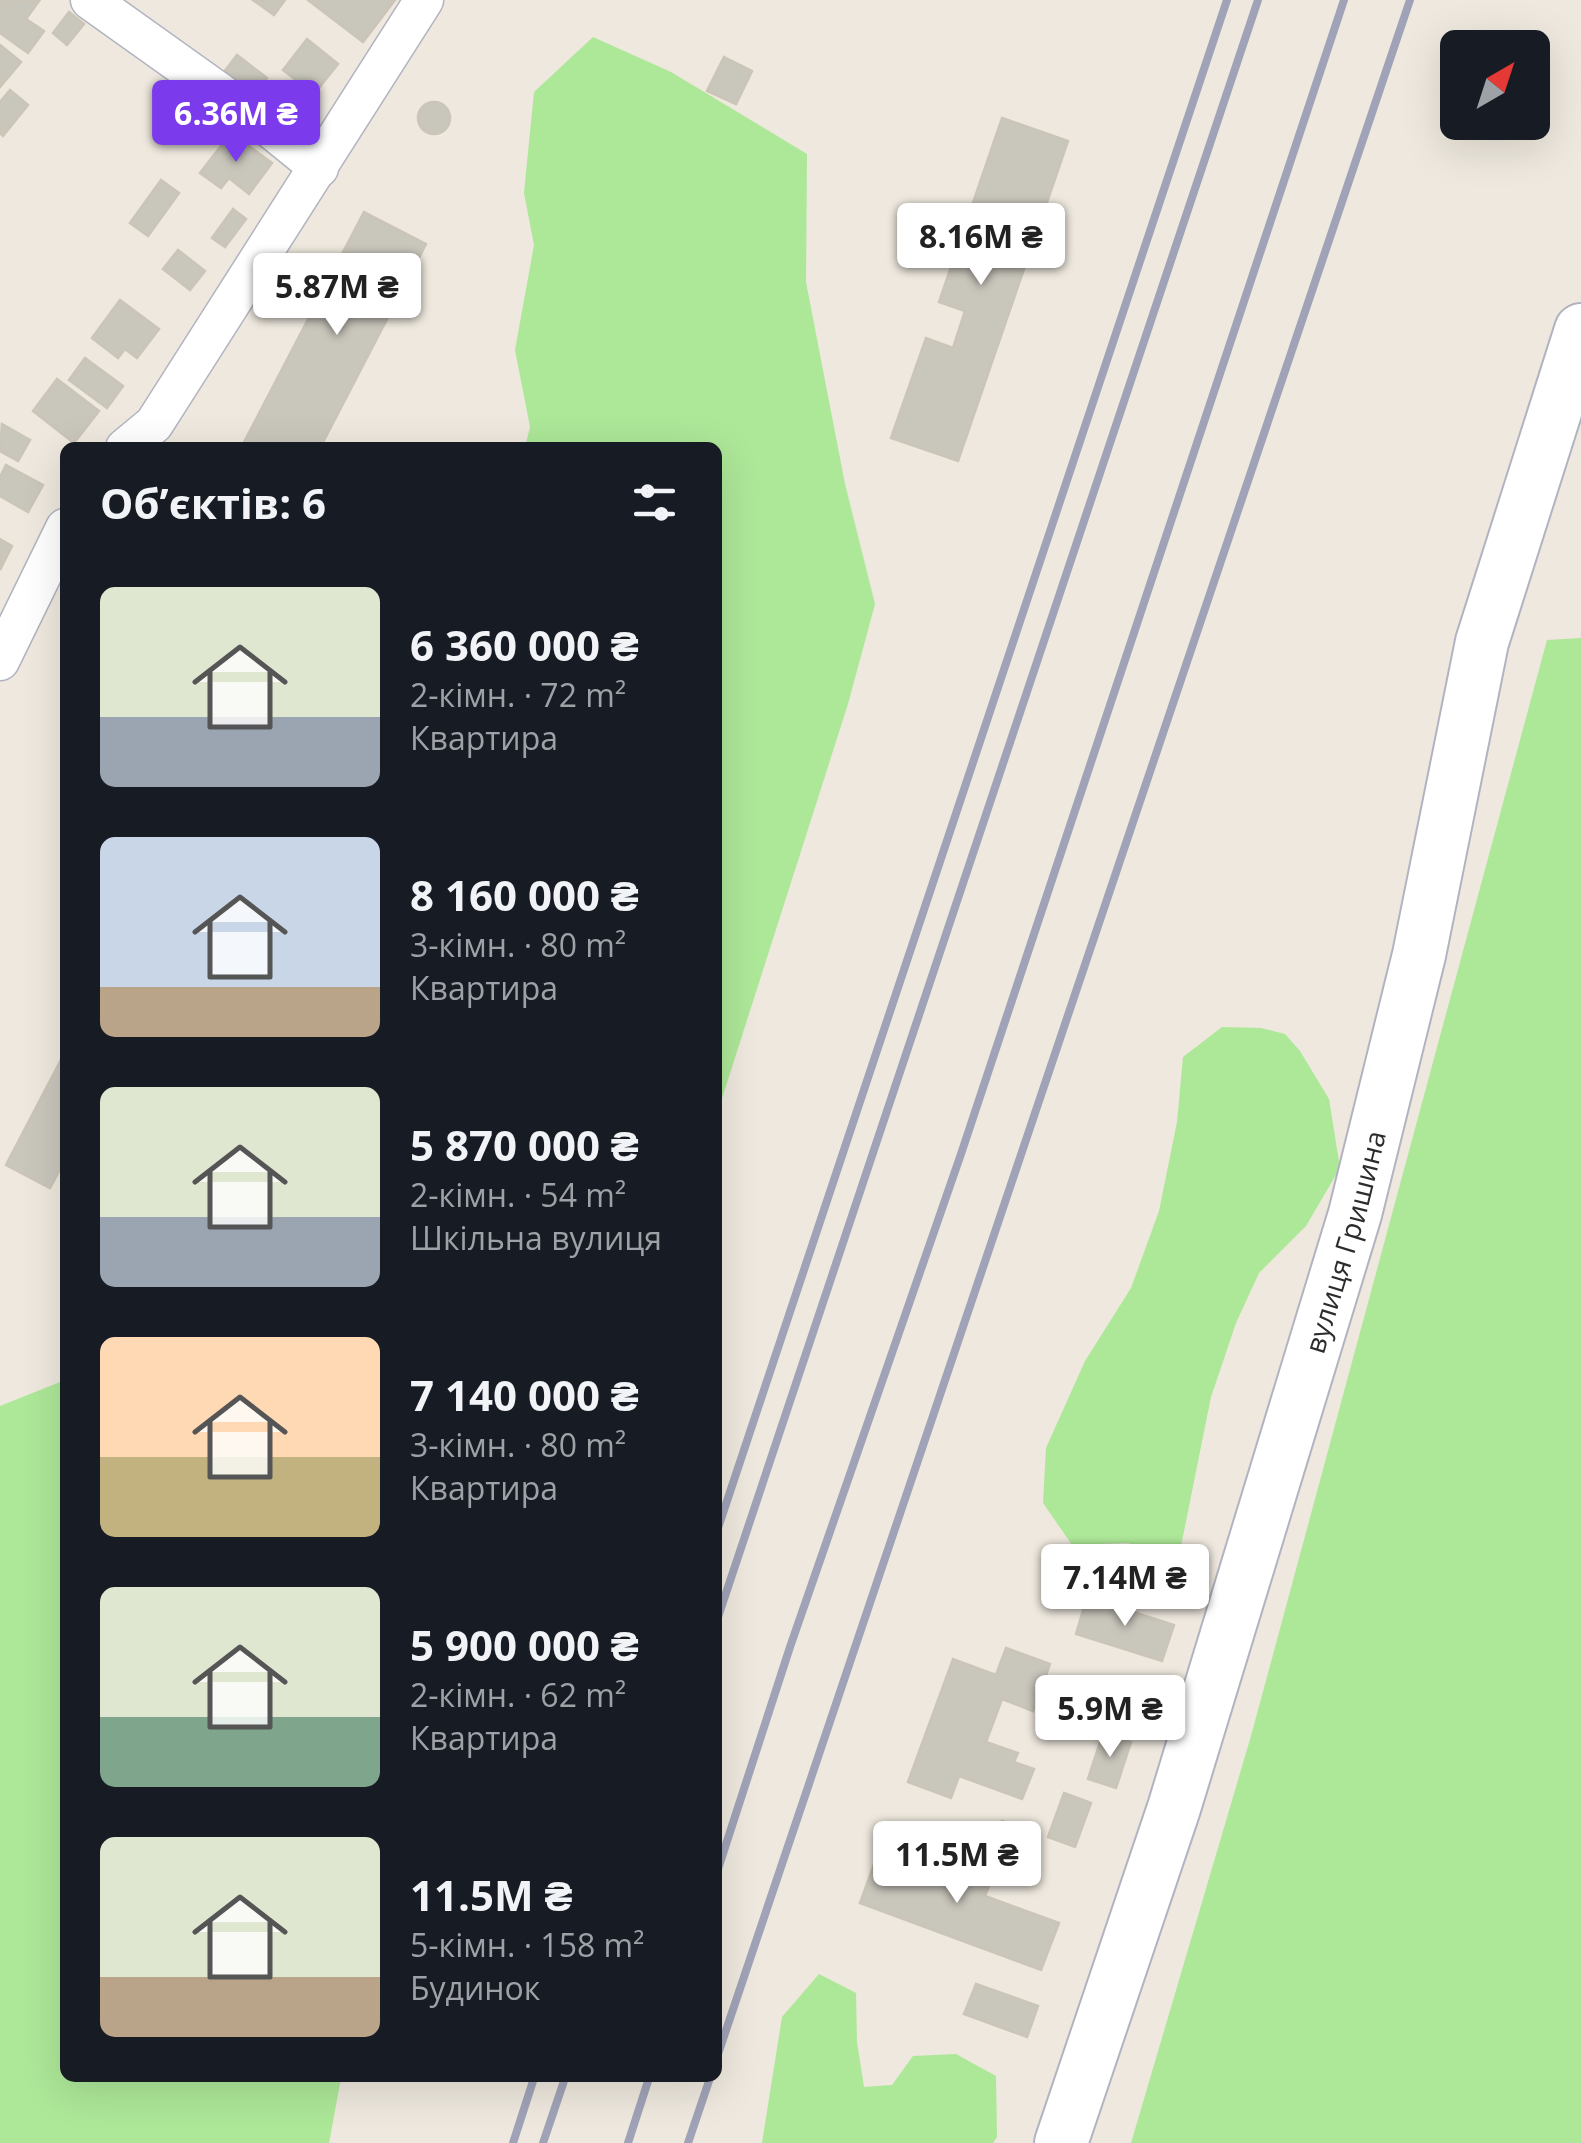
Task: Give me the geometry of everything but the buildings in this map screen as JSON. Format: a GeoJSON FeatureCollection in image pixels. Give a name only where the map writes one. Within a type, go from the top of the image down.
{"type":"FeatureCollection","features":[{"type":"Feature","properties":{"kind":"street"},"geometry":{"type":"LineString","coordinates":[[90,0],[319,168]]}},
{"type":"Feature","properties":{"kind":"street"},"geometry":{"type":"LineString","coordinates":[[132,442],[154,424],[424,0]]}},
{"type":"Feature","properties":{"kind":"street","name":"вулиця Гришина"},"geometry":{"type":"LineString","coordinates":[[1062,2143],[1174,1808],[1354,1214],[1418,955],[1482,642],[1581,330]]}},
{"type":"Feature","properties":{"kind":"street"},"geometry":{"type":"LineString","coordinates":[[0,661],[60,538]]}},
{"type":"Feature","properties":{"kind":"green space"},"geometry":{"type":"Polygon","coordinates":[[[593,37],[671,72],[807,154],[806,282],[845,484],[875,604],[848,704],[722,1098],[722,442],[526,442],[530,427],[515,350],[534,245],[524,193],[534,92],[593,37]]]}},
{"type":"Feature","properties":{"kind":"green space"},"geometry":{"type":"Polygon","coordinates":[[[1581,638],[1581,2143],[1131,2143],[1251,1736],[1547,640],[1581,638]]]}},
{"type":"Feature","properties":{"kind":"green space"},"geometry":{"type":"Polygon","coordinates":[[[1222,1027],[1261,1028],[1285,1034],[1300,1051],[1329,1099],[1340,1168],[1306,1226],[1259,1273],[1236,1323],[1211,1397],[1179,1556],[1154,1581],[1129,1543],[1072,1545],[1043,1503],[1046,1448],[1085,1361],[1131,1288],[1159,1211],[1177,1122],[1183,1057],[1222,1027]]]}},
{"type":"Feature","properties":{"kind":"green space"},"geometry":{"type":"Polygon","coordinates":[[[60,1382],[60,2082],[340,2082],[329,2143],[0,2143],[0,1406],[60,1382]]]}},
{"type":"Feature","properties":{"kind":"green space"},"geometry":{"type":"Polygon","coordinates":[[[819,1974],[856,1993],[857,2042],[864,2087],[892,2085],[913,2056],[956,2054],[996,2076],[997,2137],[993,2143],[762,2143],[782,2017],[819,1974]]]}},
{"type":"Feature","properties":{"kind":"railway"},"geometry":{"type":"LineString","coordinates":[[722,1516],[1227,0]]}},
{"type":"Feature","properties":{"kind":"railway"},"geometry":{"type":"LineString","coordinates":[[722,1605],[1258,0]]}},
{"type":"Feature","properties":{"kind":"railway"},"geometry":{"type":"LineString","coordinates":[[722,1857],[790,1647],[961,1154],[1344,0]]}},
{"type":"Feature","properties":{"kind":"railway"},"geometry":{"type":"LineString","coordinates":[[722,2042],[1410,0]]}},
{"type":"Feature","properties":{"kind":"railway"},"geometry":{"type":"LineString","coordinates":[[513,2143],[533,2082]]}},
{"type":"Feature","properties":{"kind":"railway"},"geometry":{"type":"LineString","coordinates":[[543,2143],[564,2082]]}},
{"type":"Feature","properties":{"kind":"railway"},"geometry":{"type":"LineString","coordinates":[[628,2143],[648,2082]]}},
{"type":"Feature","properties":{"kind":"railway"},"geometry":{"type":"LineString","coordinates":[[688,2143],[709,2082]]}}]}
